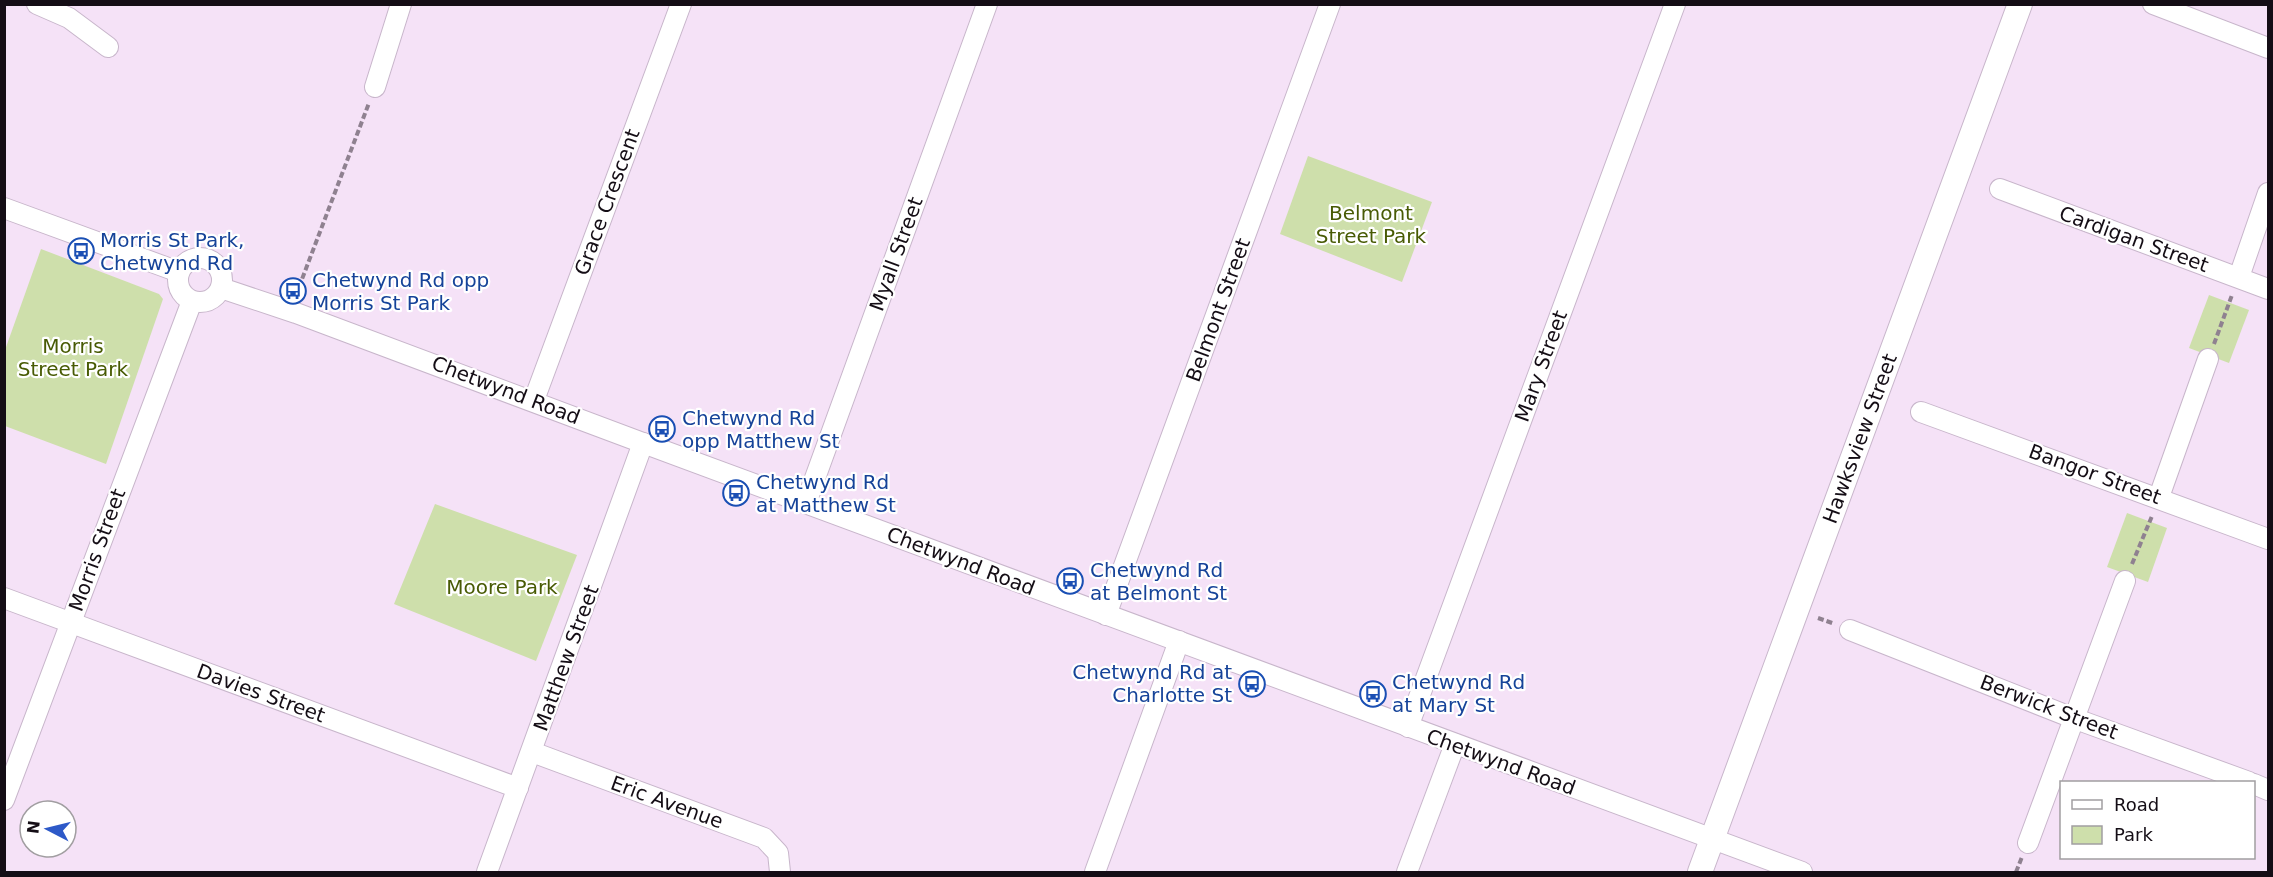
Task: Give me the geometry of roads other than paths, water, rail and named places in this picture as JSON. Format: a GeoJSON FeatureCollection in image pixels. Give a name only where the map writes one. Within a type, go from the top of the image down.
{"type":"FeatureCollection","features":[{"type":"Feature","properties":{"kind":"main road","name":"Hawksview Street"},"geometry":{"type":"LineString","coordinates":[[1700,873],[2020,4]]}},
{"type":"Feature","properties":{"kind":"street"},"geometry":{"type":"LineString","coordinates":[[37,4],[69,18],[108,47]]}},
{"type":"Feature","properties":{"kind":"street"},"geometry":{"type":"LineString","coordinates":[[375,87],[401,4]]}},
{"type":"Feature","properties":{"kind":"street","name":"Grace Crescent"},"geometry":{"type":"LineString","coordinates":[[534,400],[681,4]]}},
{"type":"Feature","properties":{"kind":"street","name":"Myall Street"},"geometry":{"type":"LineString","coordinates":[[806,503],[987,4]]}},
{"type":"Feature","properties":{"kind":"street","name":"Belmont Street"},"geometry":{"type":"LineString","coordinates":[[1106,615],[1330,4]]}},
{"type":"Feature","properties":{"kind":"street","name":"Mary Street"},"geometry":{"type":"LineString","coordinates":[[1408,727],[1675,4]]}},
{"type":"Feature","properties":{"kind":"street"},"geometry":{"type":"LineString","coordinates":[[2152,4],[2268,48]]}},
{"type":"Feature","properties":{"kind":"street","name":"Cardigan Street"},"geometry":{"type":"LineString","coordinates":[[2000,189],[2268,289]]}},
{"type":"Feature","properties":{"kind":"street"},"geometry":{"type":"LineString","coordinates":[[2239,277],[2268,193]]}},
{"type":"Feature","properties":{"kind":"street"},"geometry":{"type":"LineString","coordinates":[[4,208],[179,272]]}},
{"type":"Feature","properties":{"kind":"street"},"geometry":{"type":"LineString","coordinates":[[197,258],[212,261],[221,273],[221,288],[212,299],[198,303],[192,301],[181,292],[177,279],[179,272],[183,265],[197,258]]}},
{"type":"Feature","properties":{"kind":"street","name":"Chetwynd Road"},"geometry":{"type":"LineString","coordinates":[[221,288],[534,400],[643,443],[1802,873]]}},
{"type":"Feature","properties":{"kind":"street","name":"Morris Street"},"geometry":{"type":"LineString","coordinates":[[4,800],[192,301]]}},
{"type":"Feature","properties":{"kind":"street"},"geometry":{"type":"LineString","coordinates":[[2159,497],[2208,359]]}},
{"type":"Feature","properties":{"kind":"street","name":"Bangor Street"},"geometry":{"type":"LineString","coordinates":[[1921,412],[2159,497],[2268,539]]}},
{"type":"Feature","properties":{"kind":"street","name":"Matthew Street"},"geometry":{"type":"LineString","coordinates":[[487,873],[643,443]]}},
{"type":"Feature","properties":{"kind":"street"},"geometry":{"type":"LineString","coordinates":[[2028,843],[2125,581]]}},
{"type":"Feature","properties":{"kind":"street","name":"Davies Street"},"geometry":{"type":"LineString","coordinates":[[4,598],[518,788]]}},
{"type":"Feature","properties":{"kind":"street","name":"Berwick Street"},"geometry":{"type":"LineString","coordinates":[[1850,630],[2073,718],[2244,781]]}},
{"type":"Feature","properties":{"kind":"street"},"geometry":{"type":"LineString","coordinates":[[1095,873],[1179,641]]}},
{"type":"Feature","properties":{"kind":"street"},"geometry":{"type":"LineString","coordinates":[[1407,873],[1455,744]]}},
{"type":"Feature","properties":{"kind":"street","name":"Eric Avenue"},"geometry":{"type":"LineString","coordinates":[[532,752],[764,838],[778,853],[780,873]]}},
{"type":"Feature","properties":{"kind":"place","name":"Morris St Park, Chetwynd Rd"},"geometry":{"type":"Point","coordinates":[81,251]}},
{"type":"Feature","properties":{"kind":"place","name":"Chetwynd Rd opp Morris St Park"},"geometry":{"type":"Point","coordinates":[293,291]}},
{"type":"Feature","properties":{"kind":"place","name":"Chetwynd Rd opp Matthew St"},"geometry":{"type":"Point","coordinates":[662,429]}},
{"type":"Feature","properties":{"kind":"place","name":"Chetwynd Rd at Matthew St"},"geometry":{"type":"Point","coordinates":[736,493]}},
{"type":"Feature","properties":{"kind":"place","name":"Chetwynd Rd at Belmont St"},"geometry":{"type":"Point","coordinates":[1070,581]}},
{"type":"Feature","properties":{"kind":"place","name":"Chetwynd Rd at Charlotte St"},"geometry":{"type":"Point","coordinates":[1252,684]}},
{"type":"Feature","properties":{"kind":"place","name":"Chetwynd Rd at Mary St"},"geometry":{"type":"Point","coordinates":[1373,694]}},
{"type":"Feature","properties":{"kind":"park label","name":"Belmont Street Park"},"geometry":{"type":"Point","coordinates":[1371,224]}},
{"type":"Feature","properties":{"kind":"park label","name":"Morris Street Park"},"geometry":{"type":"Point","coordinates":[73,358]}},
{"type":"Feature","properties":{"kind":"park label","name":"Moore Park"},"geometry":{"type":"Point","coordinates":[502,587]}}]}
